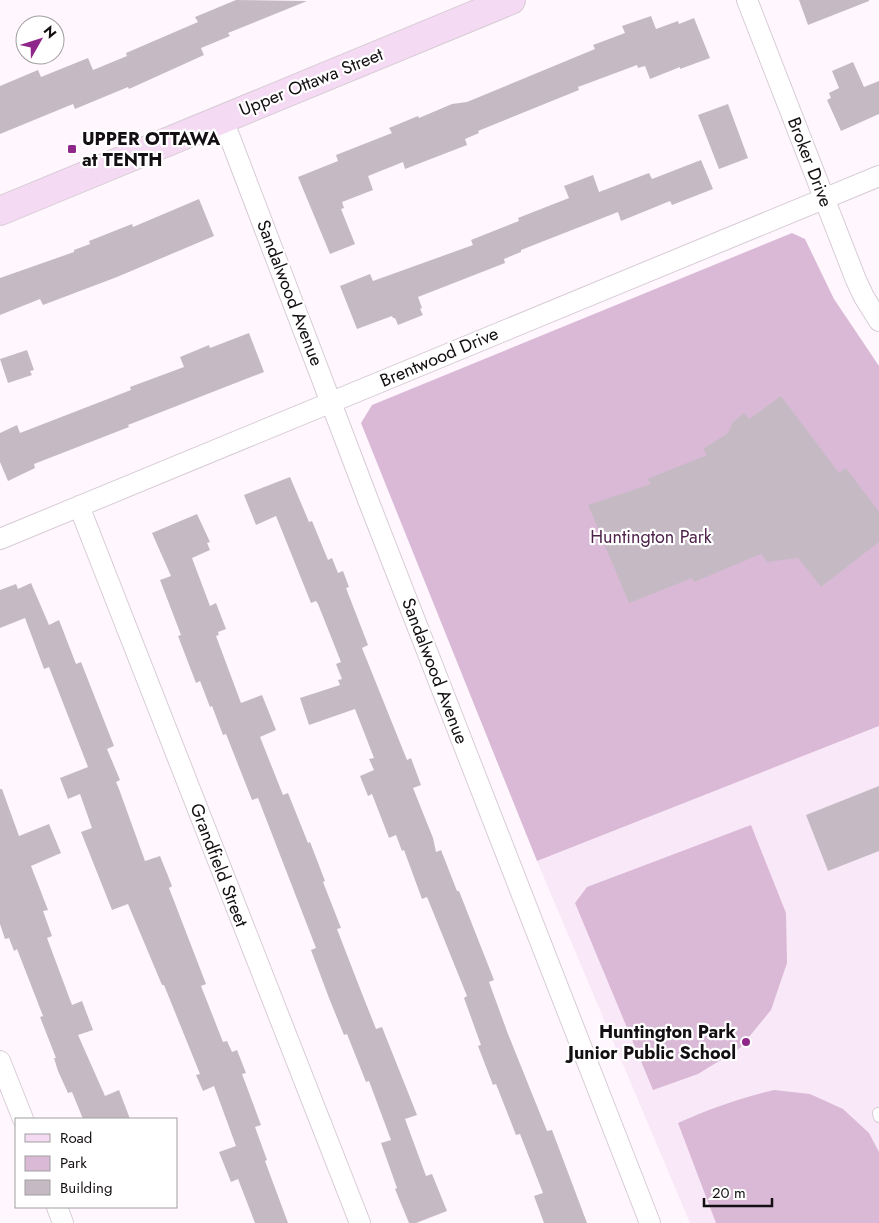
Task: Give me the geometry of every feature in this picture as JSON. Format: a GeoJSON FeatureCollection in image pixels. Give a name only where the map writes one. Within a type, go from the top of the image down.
{"type":"FeatureCollection","features":[{"type":"Feature","properties":{"kind":"main road","name":"Upper Ottawa Street"},"geometry":{"type":"LineString","coordinates":[[0,211],[511,0]]}},
{"type":"Feature","properties":{"kind":"street","name":"Broker Drive"},"geometry":{"type":"LineString","coordinates":[[747,0],[856,280],[879,321]]}},
{"type":"Feature","properties":{"kind":"street","name":"Sandalwood Avenue"},"geometry":{"type":"LineString","coordinates":[[224,118],[370,505],[650,1223]]}},
{"type":"Feature","properties":{"kind":"street","name":"Brentwood Drive"},"geometry":{"type":"LineString","coordinates":[[0,539],[879,176]]}},
{"type":"Feature","properties":{"kind":"street","name":"Grandfield Street"},"geometry":{"type":"LineString","coordinates":[[78,506],[360,1223]]}},
{"type":"Feature","properties":{"kind":"street"},"geometry":{"type":"LineString","coordinates":[[0,1061],[23,1118]]}},
{"type":"Feature","properties":{"kind":"street"},"geometry":{"type":"LineString","coordinates":[[57,1208],[63,1223]]}},
{"type":"Feature","properties":{"kind":"shaded area","name":"Huntington Park Junior Public School"},"geometry":{"type":"Polygon","coordinates":[[[879,726],[879,1223],[690,1223],[537,861],[879,726]]]}},
{"type":"Feature","properties":{"kind":"green space","name":"Huntington Park"},"geometry":{"type":"Polygon","coordinates":[[[792,233],[805,239],[834,299],[879,366],[879,726],[537,861],[361,423],[372,405],[792,233]]]}},
{"type":"Feature","properties":{"kind":"green space"},"geometry":{"type":"Polygon","coordinates":[[[751,825],[786,913],[787,963],[771,1010],[740,1048],[698,1074],[653,1090],[575,903],[587,887],[751,825]]]}},
{"type":"Feature","properties":{"kind":"green space"},"geometry":{"type":"Polygon","coordinates":[[[774,1090],[810,1094],[843,1109],[869,1133],[879,1152],[879,1223],[716,1223],[678,1123],[725,1104],[774,1090]]]}},
{"type":"Feature","properties":{"kind":"building"},"geometry":{"type":"Polygon","coordinates":[[[236,0],[307,1],[228,33],[230,36],[201,48],[204,55],[129,89],[128,87],[75,109],[73,104],[0,134],[0,86],[38,70],[41,77],[88,58],[93,70],[127,56],[126,53],[198,22],[195,17],[236,0]]]}},
{"type":"Feature","properties":{"kind":"building"},"geometry":{"type":"Polygon","coordinates":[[[799,0],[869,0],[869,1],[808,25],[799,0]]]}},
{"type":"Feature","properties":{"kind":"building"},"geometry":{"type":"Polygon","coordinates":[[[651,16],[656,29],[678,21],[679,24],[694,18],[710,58],[650,79],[645,66],[638,68],[637,65],[578,87],[579,90],[478,131],[479,133],[465,139],[467,145],[405,169],[403,162],[368,176],[373,190],[342,202],[344,208],[341,209],[355,244],[330,254],[298,177],[338,161],[336,155],[392,133],[389,128],[452,104],[467,102],[595,49],[593,45],[625,33],[622,26],[651,16]]]}},
{"type":"Feature","properties":{"kind":"building"},"geometry":{"type":"Polygon","coordinates":[[[853,62],[864,87],[879,81],[879,114],[841,131],[827,100],[831,98],[829,93],[839,88],[832,71],[853,62]]]}},
{"type":"Feature","properties":{"kind":"building"},"geometry":{"type":"Polygon","coordinates":[[[728,104],[748,158],[719,169],[698,115],[728,104]]]}},
{"type":"Feature","properties":{"kind":"building"},"geometry":{"type":"Polygon","coordinates":[[[701,160],[713,189],[672,205],[670,201],[621,221],[618,212],[521,250],[521,252],[504,259],[505,263],[418,297],[423,315],[398,325],[392,316],[357,329],[340,286],[370,274],[373,281],[473,245],[471,240],[519,221],[518,218],[569,198],[564,186],[593,175],[599,192],[649,173],[652,179],[701,160]]]}},
{"type":"Feature","properties":{"kind":"building"},"geometry":{"type":"Polygon","coordinates":[[[199,199],[214,236],[117,277],[43,305],[40,299],[0,315],[0,278],[74,252],[74,250],[90,244],[89,241],[132,224],[133,227],[199,199]]]}},
{"type":"Feature","properties":{"kind":"building"},"geometry":{"type":"Polygon","coordinates":[[[249,333],[264,372],[34,464],[35,468],[8,481],[0,462],[0,433],[17,425],[20,433],[131,390],[130,387],[184,367],[180,357],[209,345],[210,348],[249,333]]]}},
{"type":"Feature","properties":{"kind":"building"},"geometry":{"type":"Polygon","coordinates":[[[27,350],[34,370],[30,371],[32,375],[8,383],[0,359],[27,350]]]}},
{"type":"Feature","properties":{"kind":"building"},"geometry":{"type":"Polygon","coordinates":[[[781,396],[839,473],[846,468],[879,512],[879,542],[821,587],[798,558],[767,562],[761,554],[694,582],[692,578],[629,603],[588,505],[651,484],[647,479],[707,455],[703,449],[728,433],[733,422],[744,413],[749,419],[781,396]]]}},
{"type":"Feature","properties":{"kind":"building"},"geometry":{"type":"Polygon","coordinates":[[[290,477],[309,522],[312,521],[328,560],[332,558],[338,573],[343,571],[349,587],[346,588],[368,645],[362,648],[407,760],[411,758],[421,785],[413,788],[433,838],[436,852],[441,850],[457,891],[459,891],[494,980],[489,982],[508,1034],[547,1131],[552,1130],[587,1223],[544,1223],[534,1196],[543,1193],[520,1134],[516,1135],[496,1084],[493,1085],[478,1046],[481,1045],[464,998],[467,996],[427,897],[422,899],[404,850],[402,851],[396,835],[389,838],[372,794],[368,796],[360,776],[374,770],[369,759],[374,758],[355,709],[309,725],[300,698],[340,685],[338,680],[342,679],[336,664],[341,662],[318,604],[316,601],[311,603],[276,516],[256,525],[244,495],[290,477]]]}},
{"type":"Feature","properties":{"kind":"building"},"geometry":{"type":"Polygon","coordinates":[[[197,514],[210,542],[207,543],[210,550],[192,558],[210,606],[216,603],[226,629],[218,632],[219,635],[216,636],[241,703],[262,695],[276,730],[260,737],[283,795],[288,793],[308,843],[310,842],[341,928],[337,929],[359,986],[376,1029],[382,1027],[417,1115],[405,1119],[426,1176],[432,1174],[447,1211],[416,1223],[409,1223],[395,1189],[397,1188],[381,1143],[391,1140],[369,1081],[366,1082],[347,1034],[344,1035],[329,998],[311,950],[316,948],[258,798],[252,800],[226,734],[223,735],[200,681],[196,683],[178,636],[181,635],[160,580],[171,576],[152,533],[197,514]]]}},
{"type":"Feature","properties":{"kind":"building"},"geometry":{"type":"Polygon","coordinates":[[[31,583],[49,625],[59,620],[76,664],[81,662],[114,746],[107,749],[120,780],[116,782],[145,861],[160,856],[172,886],[169,888],[206,984],[201,986],[223,1042],[227,1041],[232,1052],[237,1050],[246,1073],[242,1074],[261,1125],[255,1127],[267,1160],[265,1161],[288,1223],[255,1223],[238,1179],[231,1182],[219,1152],[236,1146],[214,1086],[203,1091],[196,1075],[200,1074],[164,985],[162,985],[128,904],[112,910],[81,832],[92,828],[80,794],[68,799],[60,778],[88,767],[49,667],[44,669],[25,618],[0,628],[0,590],[16,584],[18,589],[31,583]]]}},
{"type":"Feature","properties":{"kind":"building"},"geometry":{"type":"Polygon","coordinates":[[[879,786],[879,851],[828,871],[806,815],[879,786]]]}},
{"type":"Feature","properties":{"kind":"building"},"geometry":{"type":"Polygon","coordinates":[[[0,789],[2,789],[19,836],[49,824],[61,853],[31,866],[48,910],[43,911],[52,936],[47,938],[72,1005],[82,1001],[93,1030],[78,1035],[105,1096],[119,1090],[130,1118],[83,1118],[72,1092],[68,1093],[58,1071],[54,1058],[56,1058],[40,1017],[43,1016],[17,949],[14,951],[9,938],[5,939],[0,924],[0,789]]]}},
{"type":"Feature","properties":{"kind":"place","name":"UPPER OTTAWA at TENTH"},"geometry":{"type":"Point","coordinates":[72,149]}},
{"type":"Feature","properties":{"kind":"place","name":"Huntington Park Junior Public School"},"geometry":{"type":"Point","coordinates":[746,1042]}}]}
